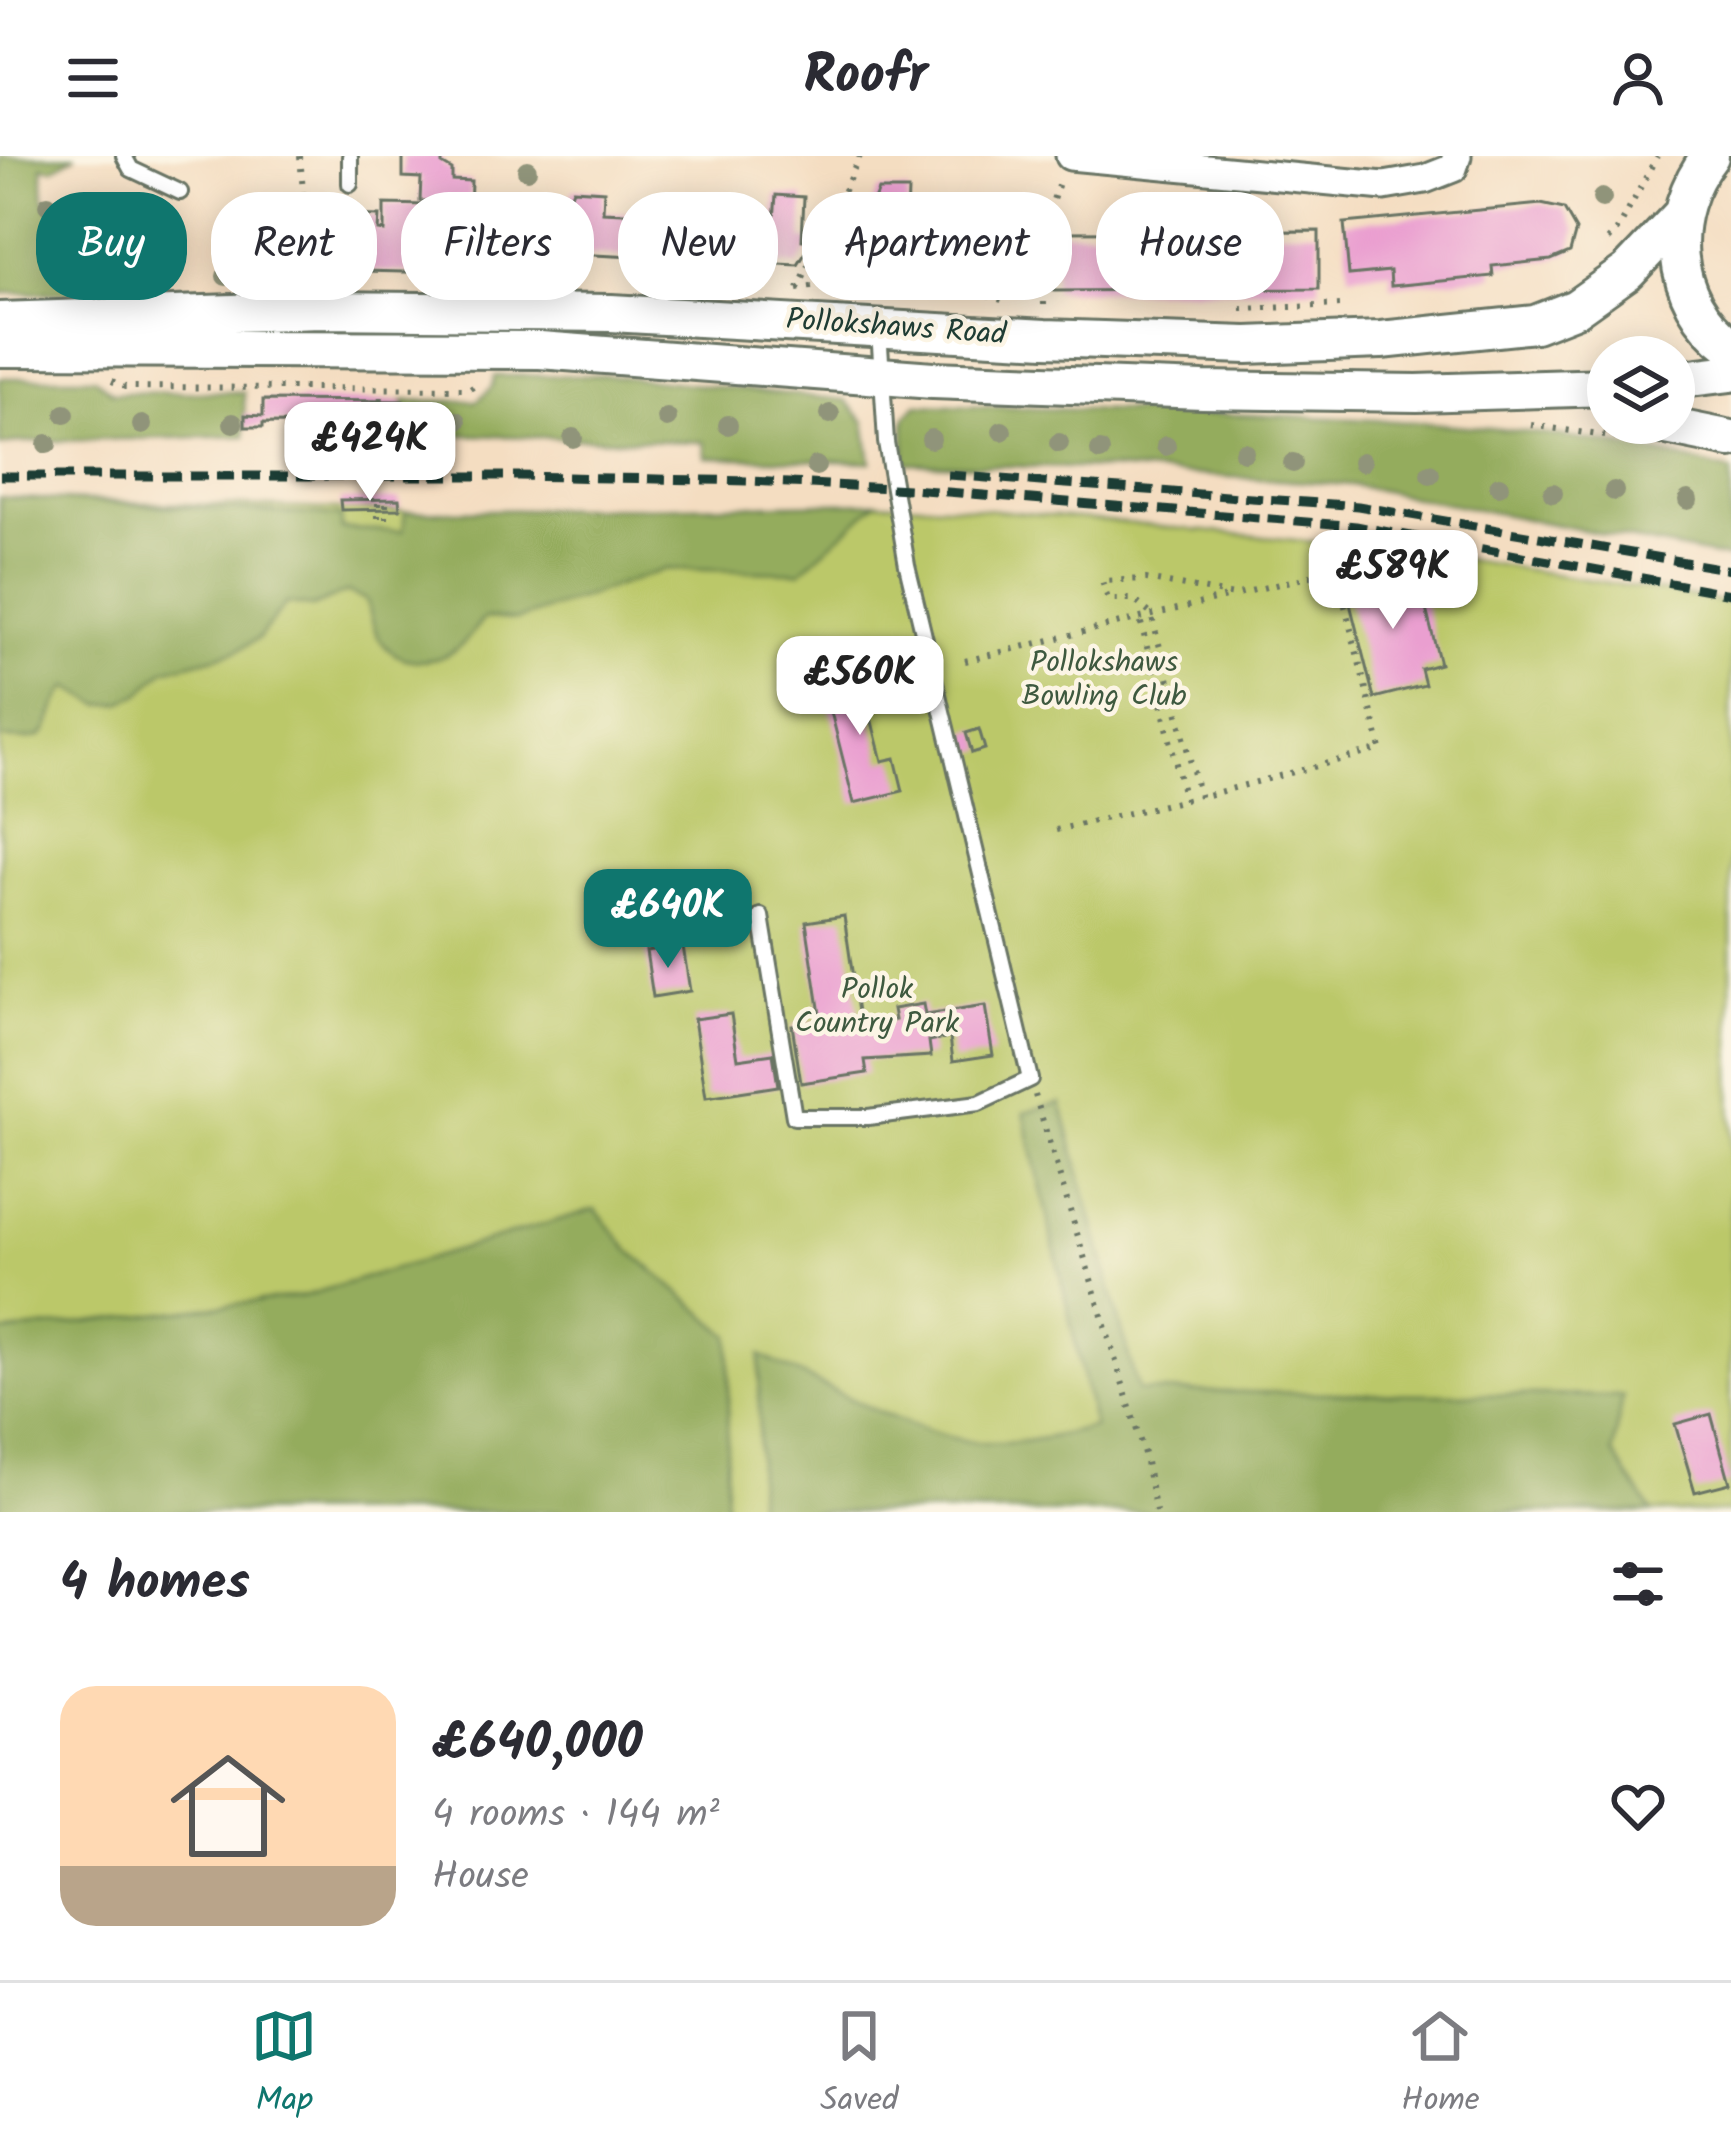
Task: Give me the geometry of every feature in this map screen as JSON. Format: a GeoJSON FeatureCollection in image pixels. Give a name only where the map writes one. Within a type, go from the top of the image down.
{"type":"FeatureCollection","features":[{"type":"Feature","properties":{"kind":"main road","name":"Pollokshaws Road"},"geometry":{"type":"LineString","coordinates":[[15,335],[355,310],[611,313],[1247,345],[1489,331],[1535,324],[1576,308],[1628,271],[1710,156]]}},
{"type":"Feature","properties":{"kind":"main road"},"geometry":{"type":"LineString","coordinates":[[1688,186],[1678,252],[1687,290],[1707,324],[1731,346]]}},
{"type":"Feature","properties":{"kind":"main road","name":"Pollokshaws Road"},"geometry":{"type":"LineString","coordinates":[[15,335],[540,350],[880,375],[1203,390],[1587,388]]}},
{"type":"Feature","properties":{"kind":"main road"},"geometry":{"type":"LineString","coordinates":[[1695,377],[1731,373]]}},
{"type":"Feature","properties":{"kind":"main road"},"geometry":{"type":"LineString","coordinates":[[1563,389],[1587,401]]}},
{"type":"Feature","properties":{"kind":"main road"},"geometry":{"type":"LineString","coordinates":[[1695,432],[1731,439]]}},
{"type":"Feature","properties":{"kind":"street"},"geometry":{"type":"LineString","coordinates":[[1070,156],[1173,160],[1384,186],[1453,168],[1457,156]]}},
{"type":"Feature","properties":{"kind":"lane"},"geometry":{"type":"LineString","coordinates":[[124,156],[131,169],[180,192]]}},
{"type":"Feature","properties":{"kind":"lane"},"geometry":{"type":"LineString","coordinates":[[350,156],[350,184]]}},
{"type":"Feature","properties":{"kind":"lane"},"geometry":{"type":"LineString","coordinates":[[761,916],[794,1117],[868,1117],[979,1103],[1030,1079],[907,565],[889,466],[879,327]]}},
{"type":"Feature","properties":{"kind":"path"},"geometry":{"type":"LineString","coordinates":[[300,156],[303,192]]}},
{"type":"Feature","properties":{"kind":"path"},"geometry":{"type":"LineString","coordinates":[[798,289],[860,156]]}},
{"type":"Feature","properties":{"kind":"path"},"geometry":{"type":"LineString","coordinates":[[1044,314],[1042,231],[1070,156]]}},
{"type":"Feature","properties":{"kind":"path"},"geometry":{"type":"LineString","coordinates":[[1604,244],[1619,228],[1658,156]]}},
{"type":"Feature","properties":{"kind":"path"},"geometry":{"type":"LineString","coordinates":[[778,291],[859,279],[959,286],[1023,307]]}},
{"type":"Feature","properties":{"kind":"path"},"geometry":{"type":"LineString","coordinates":[[1233,309],[1351,305]]}},
{"type":"Feature","properties":{"kind":"path"},"geometry":{"type":"LineString","coordinates":[[380,388],[384,424]]}},
{"type":"Feature","properties":{"kind":"path"},"geometry":{"type":"LineString","coordinates":[[964,661],[1151,614],[1234,595],[1336,570],[1381,749],[1200,797],[1151,614],[1133,599],[1108,599],[1102,581],[1146,579],[1234,595]]}},
{"type":"Feature","properties":{"kind":"path"},"geometry":{"type":"LineString","coordinates":[[1055,830],[1185,800],[1140,619]]}},
{"type":"Feature","properties":{"kind":"path"},"geometry":{"type":"LineString","coordinates":[[1030,1079],[1144,1457],[1156,1512]]}},
{"type":"Feature","properties":{"kind":"green space"},"geometry":{"type":"Polygon","coordinates":[[[0,156],[76,156],[52,169],[42,166],[44,192],[36,192],[36,293],[0,293],[0,156]]]}},
{"type":"Feature","properties":{"kind":"green space"},"geometry":{"type":"Polygon","coordinates":[[[604,375],[846,400],[865,422],[871,462],[706,457],[704,442],[403,433],[403,401],[477,401],[491,388],[495,376],[604,375]]]}},
{"type":"Feature","properties":{"kind":"green space"},"geometry":{"type":"Polygon","coordinates":[[[0,378],[95,378],[113,393],[244,392],[245,436],[0,446],[0,378]]]}},
{"type":"Feature","properties":{"kind":"green space"},"geometry":{"type":"Polygon","coordinates":[[[917,405],[1373,420],[1494,428],[1614,445],[1731,472],[1731,559],[1352,485],[1111,469],[905,463],[905,418],[917,405]]]}},
{"type":"Feature","properties":{"kind":"green space"},"geometry":{"type":"Polygon","coordinates":[[[0,497],[341,516],[342,529],[403,531],[405,512],[877,502],[800,572],[666,569],[517,620],[485,618],[460,646],[439,658],[416,661],[395,654],[376,632],[366,600],[347,592],[312,607],[286,603],[259,638],[234,652],[164,670],[141,693],[121,703],[101,705],[68,687],[43,734],[21,739],[0,738],[0,497]]]}},
{"type":"Feature","properties":{"kind":"green space","name":"Pollok Country Park"},"geometry":{"type":"Polygon","coordinates":[[[0,498],[607,518],[877,502],[945,505],[1426,553],[1731,603],[1731,1512],[0,1512],[0,498]]]}},
{"type":"Feature","properties":{"kind":"green space"},"geometry":{"type":"Polygon","coordinates":[[[1061,1103],[1138,1391],[1623,1396],[1613,1453],[1652,1512],[757,1512],[760,1355],[870,1408],[958,1439],[1012,1443],[1094,1427],[1024,1112],[1061,1103]]]}},
{"type":"Feature","properties":{"kind":"green space"},"geometry":{"type":"Polygon","coordinates":[[[595,1209],[629,1250],[730,1336],[725,1512],[0,1512],[0,1333],[304,1296],[595,1209]]]}},
{"type":"Feature","properties":{"kind":"building"},"geometry":{"type":"Polygon","coordinates":[[[403,156],[442,156],[442,164],[452,170],[452,180],[471,181],[471,192],[420,192],[421,178],[403,177],[403,156]]]}},
{"type":"Feature","properties":{"kind":"building"},"geometry":{"type":"Polygon","coordinates":[[[604,191],[603,212],[618,213],[618,256],[594,255],[594,192],[572,192],[604,191]]]}},
{"type":"Feature","properties":{"kind":"building"},"geometry":{"type":"Polygon","coordinates":[[[778,195],[802,197],[802,259],[798,265],[778,264],[778,195]]]}},
{"type":"Feature","properties":{"kind":"building"},"geometry":{"type":"Polygon","coordinates":[[[384,204],[401,204],[401,272],[377,271],[377,216],[378,230],[384,231],[384,204]]]}},
{"type":"Feature","properties":{"kind":"building"},"geometry":{"type":"Polygon","coordinates":[[[1541,204],[1564,209],[1576,230],[1570,252],[1551,260],[1492,266],[1493,276],[1391,286],[1390,271],[1349,275],[1344,223],[1541,204]]]}},
{"type":"Feature","properties":{"kind":"building"},"geometry":{"type":"Polygon","coordinates":[[[1284,231],[1319,231],[1319,289],[1284,289],[1284,231]]]}},
{"type":"Feature","properties":{"kind":"building"},"geometry":{"type":"Polygon","coordinates":[[[1072,232],[1096,232],[1096,291],[1072,291],[1072,232]]]}},
{"type":"Feature","properties":{"kind":"building"},"geometry":{"type":"Polygon","coordinates":[[[263,400],[403,401],[402,424],[263,423],[263,427],[245,427],[245,415],[263,416],[263,400]]]}},
{"type":"Feature","properties":{"kind":"building"},"geometry":{"type":"Polygon","coordinates":[[[399,499],[400,509],[341,510],[340,500],[399,499]]]}},
{"type":"Feature","properties":{"kind":"building"},"geometry":{"type":"Polygon","coordinates":[[[1416,570],[1440,664],[1421,669],[1425,685],[1374,698],[1346,588],[1416,570]]]}},
{"type":"Feature","properties":{"kind":"building"},"geometry":{"type":"Polygon","coordinates":[[[869,669],[876,695],[866,698],[882,761],[895,758],[903,791],[854,803],[823,680],[869,669]]]}},
{"type":"Feature","properties":{"kind":"building"},"geometry":{"type":"Polygon","coordinates":[[[979,729],[985,749],[972,753],[966,733],[979,729]]]}},
{"type":"Feature","properties":{"kind":"building"},"geometry":{"type":"Polygon","coordinates":[[[844,916],[860,1026],[895,1020],[893,1009],[923,1004],[925,1015],[985,1006],[993,1055],[953,1061],[950,1037],[929,1041],[931,1056],[865,1060],[867,1073],[801,1083],[792,1025],[821,1021],[806,922],[844,916]]]}},
{"type":"Feature","properties":{"kind":"building"},"geometry":{"type":"Polygon","coordinates":[[[683,946],[690,991],[653,997],[646,951],[683,946]]]}},
{"type":"Feature","properties":{"kind":"building"},"geometry":{"type":"Polygon","coordinates":[[[731,1014],[738,1059],[773,1054],[778,1086],[706,1097],[694,1019],[731,1014]]]}},
{"type":"Feature","properties":{"kind":"building"},"geometry":{"type":"Polygon","coordinates":[[[1711,1414],[1730,1483],[1695,1492],[1675,1424],[1711,1414]]]}},
{"type":"Feature","properties":{"kind":"railway"},"geometry":{"type":"LineString","coordinates":[[948,475],[1358,506],[1731,570]]}},
{"type":"Feature","properties":{"kind":"railway"},"geometry":{"type":"LineString","coordinates":[[0,476],[518,476],[911,489],[1356,526],[1731,594]]}},
{"type":"Feature","properties":{"kind":"park label","name":"Pollokshaws Bowling Club"},"geometry":{"type":"Point","coordinates":[1104,680]}}]}
